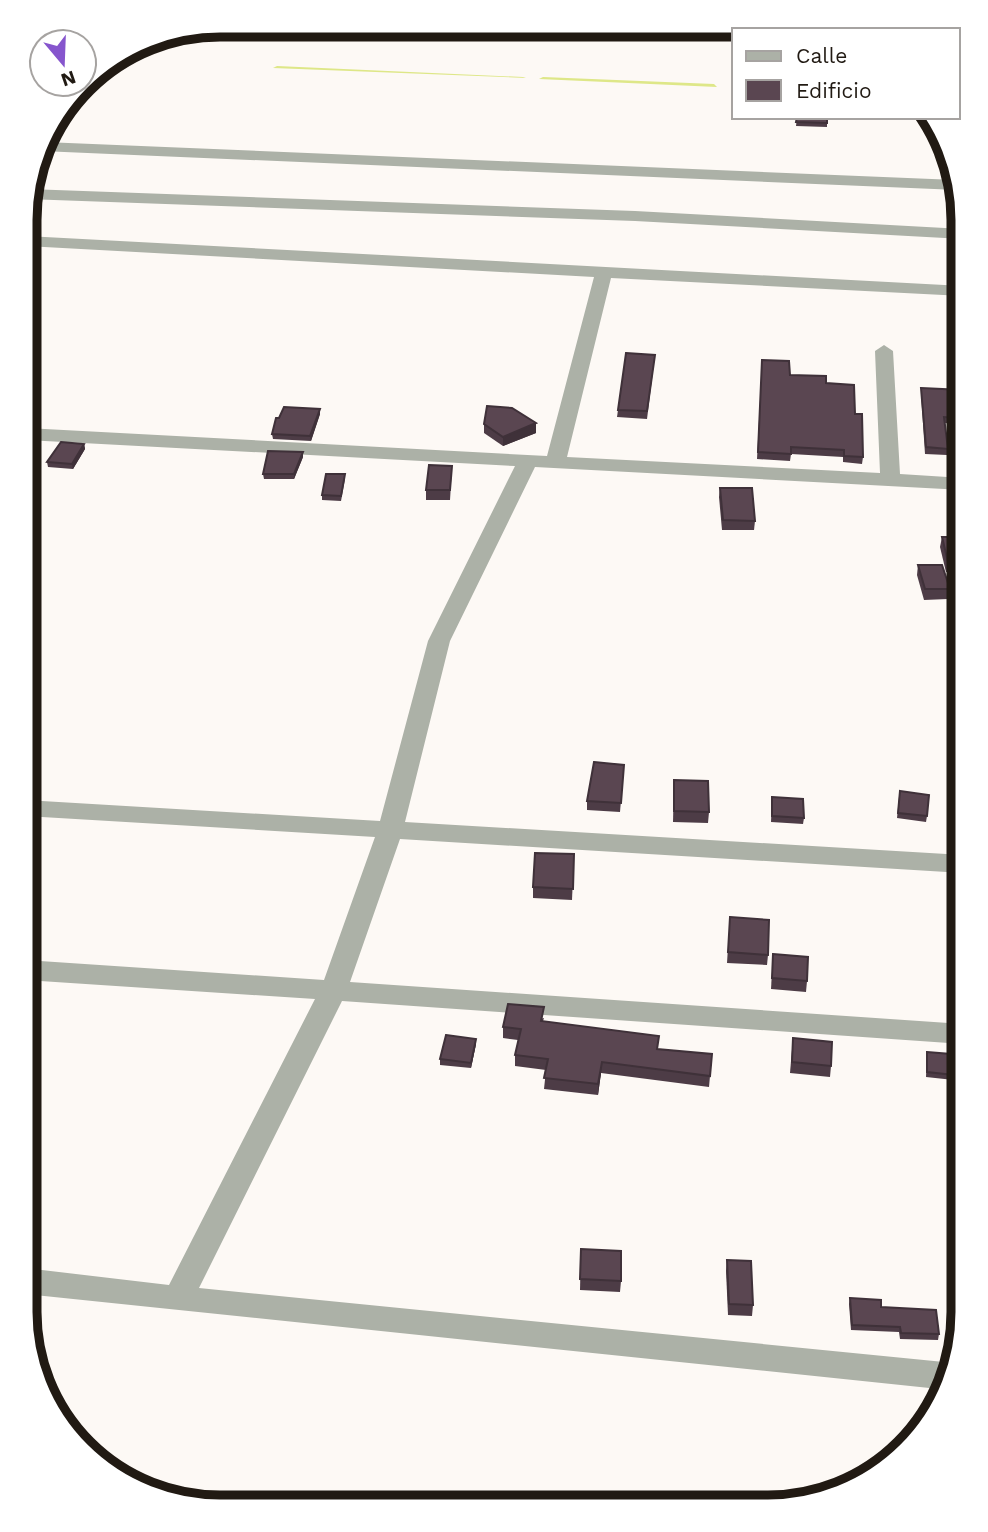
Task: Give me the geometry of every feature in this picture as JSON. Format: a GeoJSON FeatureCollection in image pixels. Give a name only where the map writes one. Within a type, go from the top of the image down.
{"type":"FeatureCollection","features":[{"type":"Feature","properties":{"kind":"street"},"geometry":{"type":"LineString","coordinates":[[52,147],[948,185]]}},
{"type":"Feature","properties":{"kind":"street"},"geometry":{"type":"LineString","coordinates":[[38,194],[615,215],[951,233]]}},
{"type":"Feature","properties":{"kind":"street"},"geometry":{"type":"LineString","coordinates":[[37,242],[951,290]]}},
{"type":"Feature","properties":{"kind":"street"},"geometry":{"type":"LineString","coordinates":[[556,461],[604,271]]}},
{"type":"Feature","properties":{"kind":"street"},"geometry":{"type":"LineString","coordinates":[[884,351],[890,479]]}},
{"type":"Feature","properties":{"kind":"street"},"geometry":{"type":"LineString","coordinates":[[37,435],[951,483]]}},
{"type":"Feature","properties":{"kind":"street"},"geometry":{"type":"LineString","coordinates":[[178,1299],[334,989],[390,831],[439,642],[529,459]]}},
{"type":"Feature","properties":{"kind":"street"},"geometry":{"type":"LineString","coordinates":[[37,809],[951,863]]}},
{"type":"Feature","properties":{"kind":"street"},"geometry":{"type":"LineString","coordinates":[[37,971],[334,989],[592,1012],[951,1033]]}},
{"type":"Feature","properties":{"kind":"street"},"geometry":{"type":"LineString","coordinates":[[37,1283],[940,1376]]}},
{"type":"Feature","properties":{"kind":"green space"},"geometry":{"type":"Polygon","coordinates":[[[277,66],[523,77],[526,78],[273,68],[277,66]]]}},
{"type":"Feature","properties":{"kind":"green space"},"geometry":{"type":"Polygon","coordinates":[[[543,77],[714,84],[717,87],[539,79],[543,77]]]}},
{"type":"Feature","properties":{"kind":"building"},"geometry":{"type":"Polygon","coordinates":[[[797,119],[827,119],[827,123],[796,122],[797,119]]]}},
{"type":"Feature","properties":{"kind":"building"},"geometry":{"type":"Polygon","coordinates":[[[626,353],[655,355],[647,411],[618,410],[626,353]]]}},
{"type":"Feature","properties":{"kind":"building"},"geometry":{"type":"Polygon","coordinates":[[[762,360],[789,361],[790,375],[826,376],[826,383],[854,385],[855,414],[862,414],[863,457],[844,456],[844,450],[791,447],[791,454],[758,452],[762,360]]]}},
{"type":"Feature","properties":{"kind":"building"},"geometry":{"type":"Polygon","coordinates":[[[921,388],[951,389],[951,418],[944,417],[948,449],[926,447],[921,388]]]}},
{"type":"Feature","properties":{"kind":"building"},"geometry":{"type":"Polygon","coordinates":[[[487,406],[512,408],[536,423],[503,437],[484,424],[487,406]]]}},
{"type":"Feature","properties":{"kind":"building"},"geometry":{"type":"Polygon","coordinates":[[[284,407],[320,409],[310,436],[272,434],[276,418],[279,418],[284,407]]]}},
{"type":"Feature","properties":{"kind":"building"},"geometry":{"type":"Polygon","coordinates":[[[61,442],[84,444],[72,464],[47,462],[61,442]]]}},
{"type":"Feature","properties":{"kind":"building"},"geometry":{"type":"Polygon","coordinates":[[[268,451],[303,452],[294,474],[263,474],[268,451]]]}},
{"type":"Feature","properties":{"kind":"building"},"geometry":{"type":"Polygon","coordinates":[[[429,465],[452,466],[450,490],[426,490],[429,465]]]}},
{"type":"Feature","properties":{"kind":"building"},"geometry":{"type":"Polygon","coordinates":[[[326,474],[345,474],[341,496],[322,495],[326,474]]]}},
{"type":"Feature","properties":{"kind":"building"},"geometry":{"type":"Polygon","coordinates":[[[720,488],[752,488],[755,521],[723,520],[720,488]]]}},
{"type":"Feature","properties":{"kind":"building"},"geometry":{"type":"Polygon","coordinates":[[[942,537],[951,537],[951,562],[948,562],[942,537]]]}},
{"type":"Feature","properties":{"kind":"building"},"geometry":{"type":"Polygon","coordinates":[[[918,565],[942,565],[950,589],[925,589],[918,565]]]}},
{"type":"Feature","properties":{"kind":"building"},"geometry":{"type":"Polygon","coordinates":[[[594,762],[624,765],[621,803],[587,801],[594,762]]]}},
{"type":"Feature","properties":{"kind":"building"},"geometry":{"type":"Polygon","coordinates":[[[674,780],[708,781],[709,812],[674,811],[674,780]]]}},
{"type":"Feature","properties":{"kind":"building"},"geometry":{"type":"Polygon","coordinates":[[[900,791],[929,795],[927,816],[898,813],[900,791]]]}},
{"type":"Feature","properties":{"kind":"building"},"geometry":{"type":"Polygon","coordinates":[[[772,797],[803,799],[804,818],[772,816],[772,797]]]}},
{"type":"Feature","properties":{"kind":"building"},"geometry":{"type":"Polygon","coordinates":[[[535,853],[574,854],[573,889],[533,887],[535,853]]]}},
{"type":"Feature","properties":{"kind":"building"},"geometry":{"type":"Polygon","coordinates":[[[730,917],[769,920],[768,955],[728,952],[730,917]]]}},
{"type":"Feature","properties":{"kind":"building"},"geometry":{"type":"Polygon","coordinates":[[[773,954],[808,957],[807,981],[772,978],[773,954]]]}},
{"type":"Feature","properties":{"kind":"building"},"geometry":{"type":"Polygon","coordinates":[[[508,1004],[544,1007],[541,1021],[659,1036],[657,1049],[712,1054],[710,1076],[602,1062],[598,1084],[544,1078],[548,1059],[515,1055],[521,1029],[503,1027],[508,1004]]]}},
{"type":"Feature","properties":{"kind":"building"},"geometry":{"type":"Polygon","coordinates":[[[446,1035],[476,1039],[471,1063],[440,1059],[446,1035]]]}},
{"type":"Feature","properties":{"kind":"building"},"geometry":{"type":"Polygon","coordinates":[[[793,1038],[832,1042],[831,1066],[792,1062],[793,1038]]]}},
{"type":"Feature","properties":{"kind":"building"},"geometry":{"type":"Polygon","coordinates":[[[927,1052],[951,1054],[951,1075],[927,1072],[927,1052]]]}},
{"type":"Feature","properties":{"kind":"building"},"geometry":{"type":"Polygon","coordinates":[[[581,1249],[621,1251],[621,1281],[580,1279],[581,1249]]]}},
{"type":"Feature","properties":{"kind":"building"},"geometry":{"type":"Polygon","coordinates":[[[727,1260],[751,1261],[753,1305],[729,1304],[727,1260]]]}},
{"type":"Feature","properties":{"kind":"building"},"geometry":{"type":"Polygon","coordinates":[[[850,1298],[881,1300],[881,1307],[936,1310],[939,1334],[901,1333],[900,1327],[852,1325],[850,1298]]]}}]}
